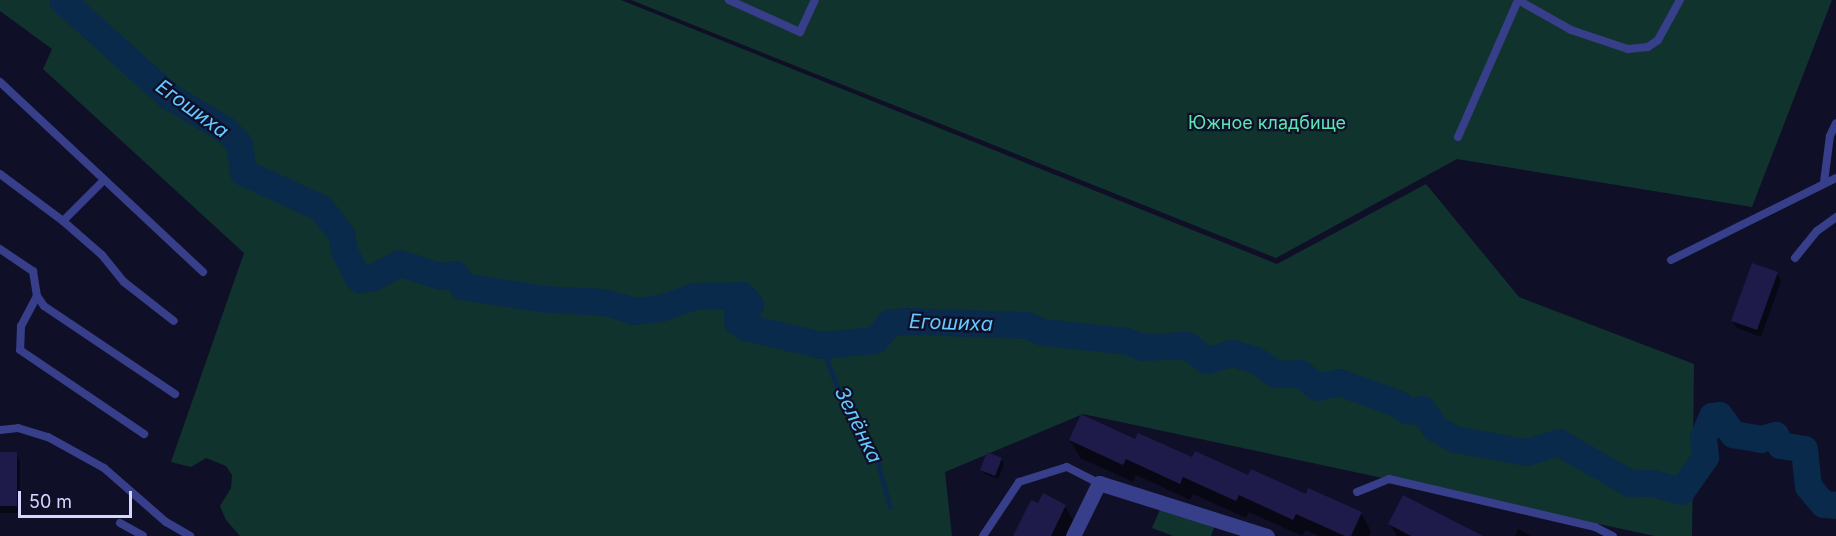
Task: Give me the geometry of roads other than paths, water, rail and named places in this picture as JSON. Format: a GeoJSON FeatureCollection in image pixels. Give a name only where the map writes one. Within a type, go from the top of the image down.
{"type":"FeatureCollection","features":[{"type":"Feature","properties":{"kind":"street"},"geometry":{"type":"LineString","coordinates":[[1073,536],[1099,483],[1267,536]]}},
{"type":"Feature","properties":{"kind":"lane"},"geometry":{"type":"LineString","coordinates":[[729,0],[800,32],[814,0]]}},
{"type":"Feature","properties":{"kind":"lane"},"geometry":{"type":"LineString","coordinates":[[1458,137],[1518,0],[1571,30],[1628,50],[1648,47],[1658,40],[1680,0]]}},
{"type":"Feature","properties":{"kind":"lane"},"geometry":{"type":"LineString","coordinates":[[0,82],[203,272]]}},
{"type":"Feature","properties":{"kind":"lane"},"geometry":{"type":"LineString","coordinates":[[1824,182],[1830,136],[1836,123]]}},
{"type":"Feature","properties":{"kind":"lane"},"geometry":{"type":"LineString","coordinates":[[0,174],[63,221],[102,255],[124,282],[174,321]]}},
{"type":"Feature","properties":{"kind":"lane"},"geometry":{"type":"LineString","coordinates":[[1671,260],[1836,178]]}},
{"type":"Feature","properties":{"kind":"lane"},"geometry":{"type":"LineString","coordinates":[[63,221],[104,180]]}},
{"type":"Feature","properties":{"kind":"lane"},"geometry":{"type":"LineString","coordinates":[[1795,258],[1817,231],[1836,217]]}},
{"type":"Feature","properties":{"kind":"lane"},"geometry":{"type":"LineString","coordinates":[[0,249],[33,271],[37,296],[44,306],[175,394]]}},
{"type":"Feature","properties":{"kind":"lane"},"geometry":{"type":"LineString","coordinates":[[37,296],[21,326],[20,350],[144,434]]}},
{"type":"Feature","properties":{"kind":"lane"},"geometry":{"type":"LineString","coordinates":[[0,430],[18,429],[48,437],[104,468],[166,522],[190,536]]}},
{"type":"Feature","properties":{"kind":"lane"},"geometry":{"type":"LineString","coordinates":[[983,536],[1019,482],[1067,467],[1099,483]]}},
{"type":"Feature","properties":{"kind":"lane"},"geometry":{"type":"LineString","coordinates":[[1357,492],[1389,479],[1595,527],[1613,536]]}},
{"type":"Feature","properties":{"kind":"lane"},"geometry":{"type":"LineString","coordinates":[[120,523],[143,536]]}},
{"type":"Feature","properties":{"kind":"waterway","name":"Егошиха"},"geometry":{"type":"LineString","coordinates":[[62,0],[169,96],[226,130],[239,144],[243,172],[321,208],[341,234],[344,251],[359,279],[371,278],[399,263],[440,276],[455,274],[462,286],[545,299],[604,302],[635,311],[660,308],[695,296],[742,295],[750,305],[737,313],[737,321],[745,327],[822,345],[875,340],[890,322],[911,321],[1026,325],[1043,332],[1127,341],[1143,347],[1187,345],[1206,360],[1232,353],[1256,360],[1275,374],[1300,373],[1317,387],[1339,382],[1399,404],[1408,411],[1422,409],[1435,428],[1455,439],[1526,452],[1558,442],[1630,483],[1653,483],[1681,491],[1705,457],[1703,437],[1712,416],[1719,415],[1733,434],[1761,439],[1775,435],[1780,445],[1804,449],[1808,486],[1823,504],[1836,505]]}},
{"type":"Feature","properties":{"kind":"waterway","name":"Зелёнка"},"geometry":{"type":"LineString","coordinates":[[822,345],[845,408],[878,462],[890,506]]}},
{"type":"Feature","properties":{"kind":"park label","name":"Южное кладбище"},"geometry":{"type":"Point","coordinates":[1267,123]}}]}
